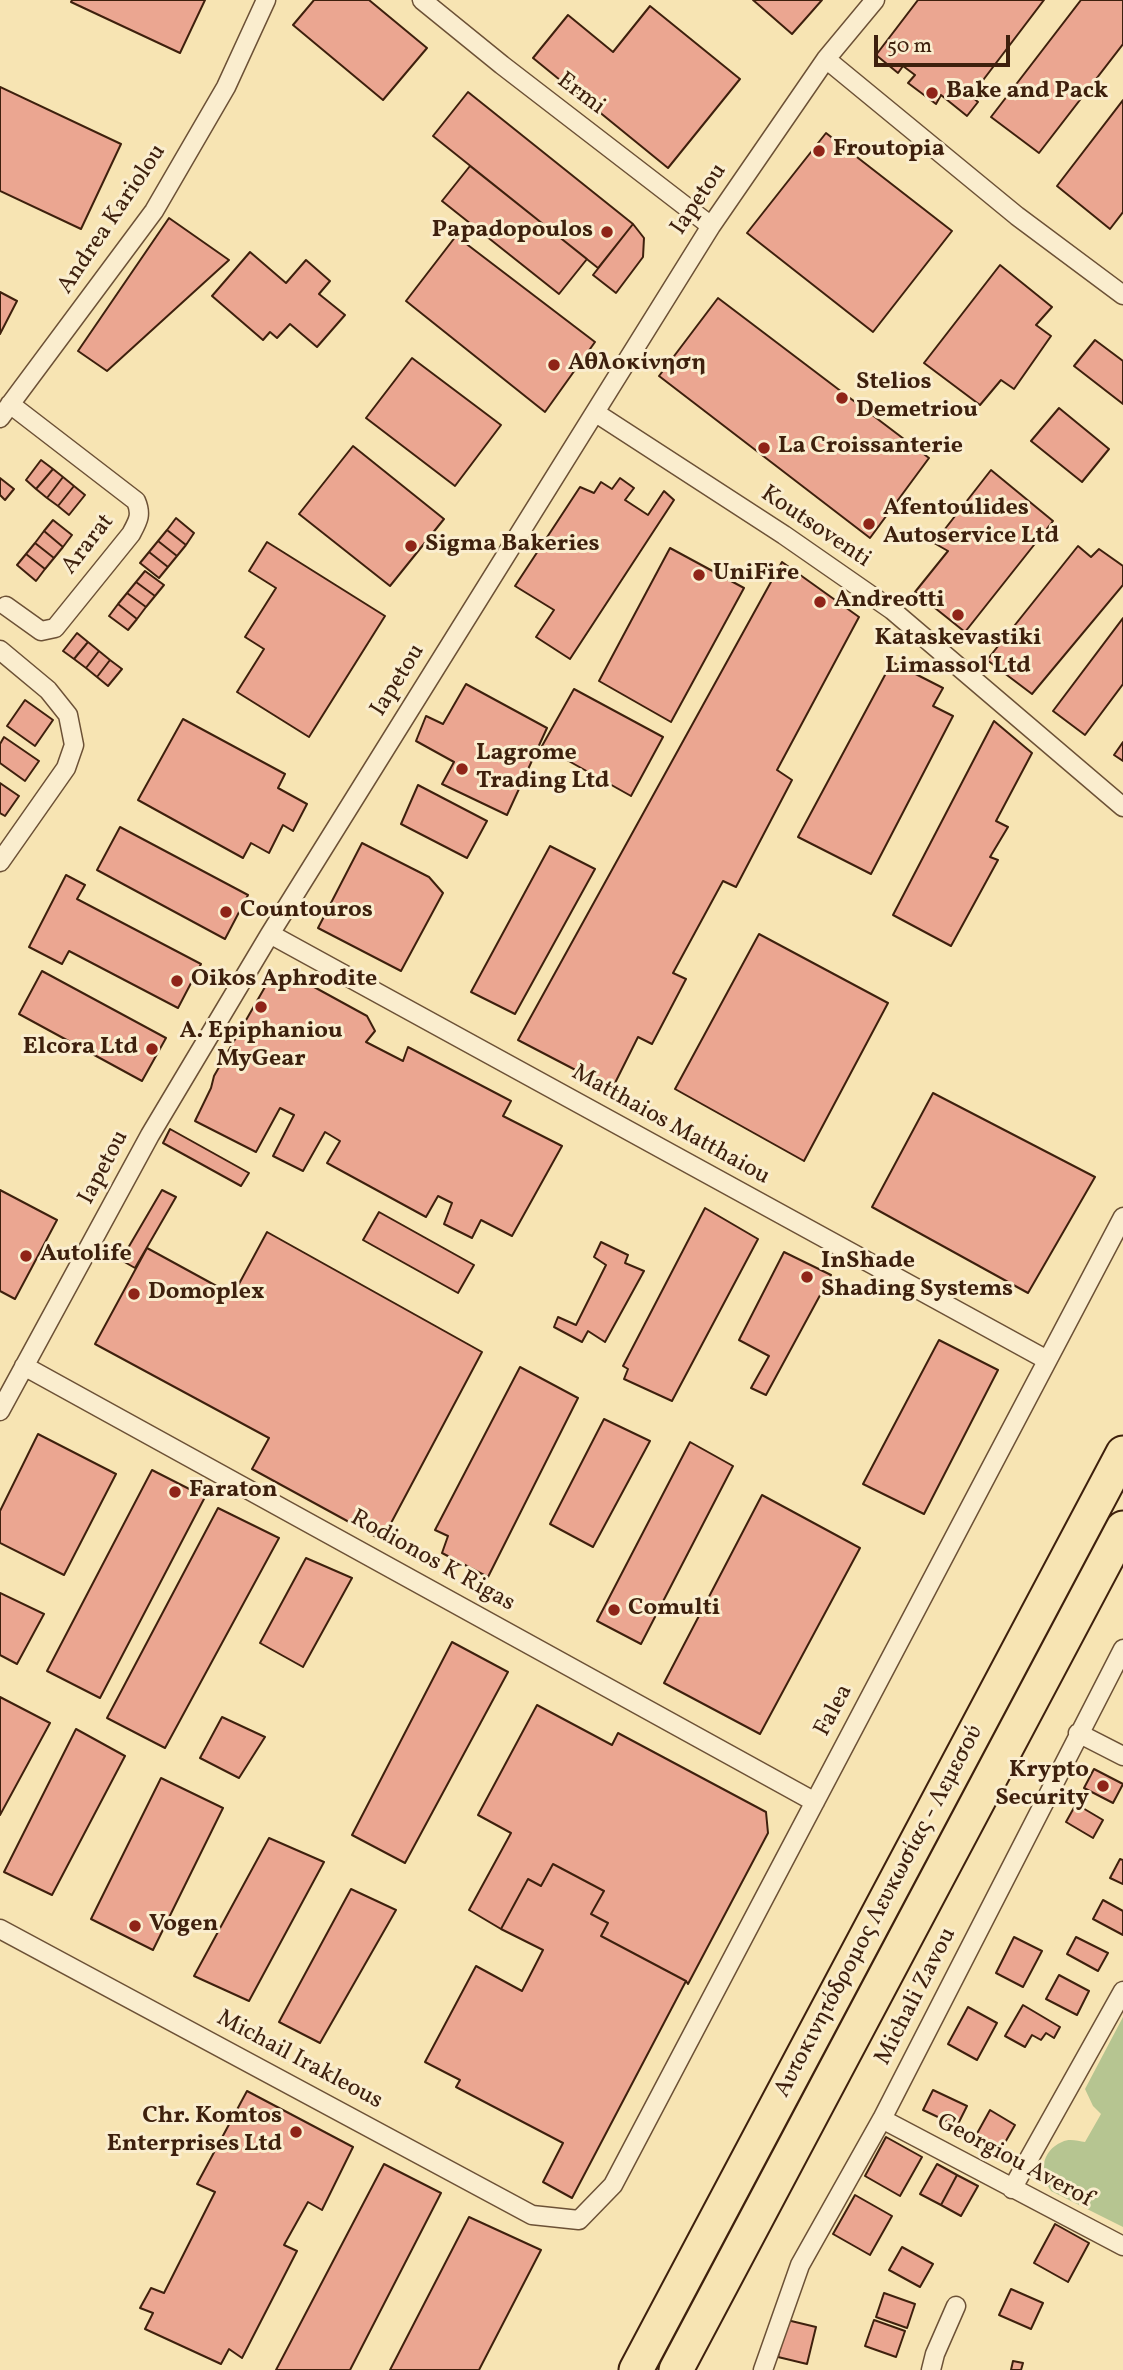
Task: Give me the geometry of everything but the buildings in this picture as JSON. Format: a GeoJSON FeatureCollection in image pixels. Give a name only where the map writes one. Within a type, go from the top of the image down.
{"type":"FeatureCollection","features":[{"type":"Feature","properties":{"kind":"highway","name":"Αυτοκινητόδρομος Λευκωσίας - Λεμεσού"},"geometry":{"type":"LineString","coordinates":[[636,2370],[1123,1453]]}},
{"type":"Feature","properties":{"kind":"highway","name":"Αυτοκινητόδρομος Λευκωσίας - Λεμεσού"},"geometry":{"type":"LineString","coordinates":[[676,2370],[1123,1528]]}},
{"type":"Feature","properties":{"kind":"street","name":"Andrea Kariolou"},"geometry":{"type":"LineString","coordinates":[[5,411],[155,211],[226,87],[265,0]]}},
{"type":"Feature","properties":{"kind":"street","name":"Ermi"},"geometry":{"type":"LineString","coordinates":[[422,0],[711,226]]}},
{"type":"Feature","properties":{"kind":"street","name":"Iapetou"},"geometry":{"type":"LineString","coordinates":[[0,1411],[150,1135],[270,933],[711,226],[826,60],[875,0]]}},
{"type":"Feature","properties":{"kind":"street"},"geometry":{"type":"LineString","coordinates":[[826,60],[1017,216],[1123,295]]}},
{"type":"Feature","properties":{"kind":"street","name":"Ararat"},"geometry":{"type":"LineString","coordinates":[[5,411],[136,500],[140,511],[139,520],[131,534],[55,628],[41,631],[6,606]]}},
{"type":"Feature","properties":{"kind":"street","name":"Koutsoventi"},"geometry":{"type":"LineString","coordinates":[[596,413],[784,535],[892,610],[1123,807]]}},
{"type":"Feature","properties":{"kind":"street"},"geometry":{"type":"LineString","coordinates":[[0,650],[48,690],[68,715],[74,745],[66,768],[0,862]]}},
{"type":"Feature","properties":{"kind":"street","name":"Matthaios Matthaiou"},"geometry":{"type":"LineString","coordinates":[[270,933],[1048,1360]]}},
{"type":"Feature","properties":{"kind":"street","name":"Falea"},"geometry":{"type":"LineString","coordinates":[[579,2220],[613,2185],[1123,1217]]}},
{"type":"Feature","properties":{"kind":"street","name":"Rodionos K Rigas"},"geometry":{"type":"LineString","coordinates":[[24,1366],[815,1802]]}},
{"type":"Feature","properties":{"kind":"street","name":"Michali Zavou"},"geometry":{"type":"LineString","coordinates":[[763,2370],[800,2265],[882,2119],[1123,1649]]}},
{"type":"Feature","properties":{"kind":"street"},"geometry":{"type":"LineString","coordinates":[[1078,1733],[1123,1756]]}},
{"type":"Feature","properties":{"kind":"street","name":"Michail Irakleous"},"geometry":{"type":"LineString","coordinates":[[0,1929],[532,2215],[579,2220]]}},
{"type":"Feature","properties":{"kind":"street"},"geometry":{"type":"LineString","coordinates":[[1012,2189],[1123,1991]]}},
{"type":"Feature","properties":{"kind":"street","name":"Georgiou Averof"},"geometry":{"type":"LineString","coordinates":[[882,2119],[1123,2246]]}},
{"type":"Feature","properties":{"kind":"street"},"geometry":{"type":"LineString","coordinates":[[931,2370],[956,2306]]}},
{"type":"Feature","properties":{"kind":"green space"},"geometry":{"type":"Polygon","coordinates":[[[1123,2017],[1123,2227],[1051,2191],[1045,2177],[1044,2163],[1055,2146],[1065,2141],[1085,2142],[1101,2114],[1093,2106],[1085,2089],[1123,2017]]]}},
{"type":"Feature","properties":{"kind":"place","name":"Bake and Pack"},"geometry":{"type":"Point","coordinates":[932,93]}},
{"type":"Feature","properties":{"kind":"place","name":"Froutopia"},"geometry":{"type":"Point","coordinates":[819,151]}},
{"type":"Feature","properties":{"kind":"place","name":"Papadopoulos"},"geometry":{"type":"Point","coordinates":[607,232]}},
{"type":"Feature","properties":{"kind":"place","name":"Αθλοκίνηση"},"geometry":{"type":"Point","coordinates":[554,365]}},
{"type":"Feature","properties":{"kind":"place","name":"Stelios Demetriou"},"geometry":{"type":"Point","coordinates":[842,398]}},
{"type":"Feature","properties":{"kind":"place","name":"La Croissanterie"},"geometry":{"type":"Point","coordinates":[764,448]}},
{"type":"Feature","properties":{"kind":"place","name":"Afentoulides Autoservice Ltd"},"geometry":{"type":"Point","coordinates":[869,524]}},
{"type":"Feature","properties":{"kind":"place","name":"Sigma Bakeries"},"geometry":{"type":"Point","coordinates":[411,546]}},
{"type":"Feature","properties":{"kind":"place","name":"UniFire"},"geometry":{"type":"Point","coordinates":[699,575]}},
{"type":"Feature","properties":{"kind":"place","name":"Andreotti"},"geometry":{"type":"Point","coordinates":[820,602]}},
{"type":"Feature","properties":{"kind":"place","name":"Kataskevastiki Limassol Ltd"},"geometry":{"type":"Point","coordinates":[958,615]}},
{"type":"Feature","properties":{"kind":"place","name":"Lagrome Trading Ltd"},"geometry":{"type":"Point","coordinates":[462,769]}},
{"type":"Feature","properties":{"kind":"place","name":"Countouros"},"geometry":{"type":"Point","coordinates":[226,912]}},
{"type":"Feature","properties":{"kind":"place","name":"Oikos Aphrodite"},"geometry":{"type":"Point","coordinates":[177,981]}},
{"type":"Feature","properties":{"kind":"place","name":"A. Epiphaniou MyGear"},"geometry":{"type":"Point","coordinates":[261,1007]}},
{"type":"Feature","properties":{"kind":"place","name":"Elcora Ltd"},"geometry":{"type":"Point","coordinates":[152,1049]}},
{"type":"Feature","properties":{"kind":"place","name":"Autolife"},"geometry":{"type":"Point","coordinates":[26,1256]}},
{"type":"Feature","properties":{"kind":"place","name":"InShade Shading Systems"},"geometry":{"type":"Point","coordinates":[807,1277]}},
{"type":"Feature","properties":{"kind":"place","name":"Domoplex"},"geometry":{"type":"Point","coordinates":[134,1294]}},
{"type":"Feature","properties":{"kind":"place","name":"Faraton"},"geometry":{"type":"Point","coordinates":[175,1492]}},
{"type":"Feature","properties":{"kind":"place","name":"Comulti"},"geometry":{"type":"Point","coordinates":[614,1610]}},
{"type":"Feature","properties":{"kind":"place","name":"Krypto Security"},"geometry":{"type":"Point","coordinates":[1103,1786]}},
{"type":"Feature","properties":{"kind":"place","name":"Vogen"},"geometry":{"type":"Point","coordinates":[135,1926]}},
{"type":"Feature","properties":{"kind":"place","name":"Chr. Komtos Enterprises Ltd"},"geometry":{"type":"Point","coordinates":[296,2132]}}]}
